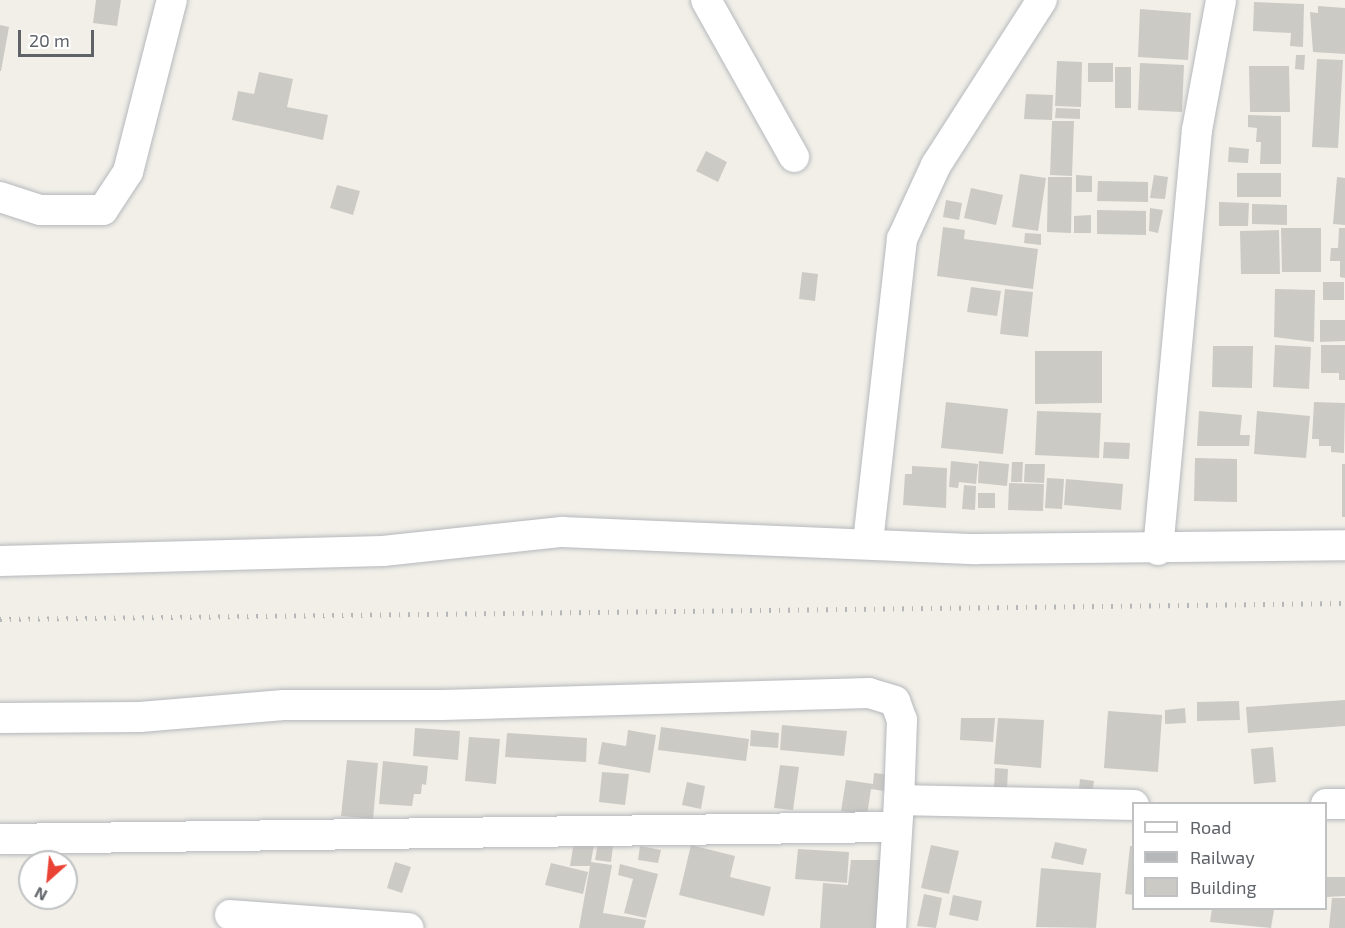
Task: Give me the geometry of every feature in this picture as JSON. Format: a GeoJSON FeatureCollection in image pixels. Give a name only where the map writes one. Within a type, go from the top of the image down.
{"type":"FeatureCollection","features":[{"type":"Feature","properties":{"kind":"street"},"geometry":{"type":"LineString","coordinates":[[0,197],[40,210],[103,210],[129,172],[172,0]]}},
{"type":"Feature","properties":{"kind":"street"},"geometry":{"type":"LineString","coordinates":[[706,0],[794,157]]}},
{"type":"Feature","properties":{"kind":"street"},"geometry":{"type":"LineString","coordinates":[[868,542],[902,239],[936,165],[1042,0]]}},
{"type":"Feature","properties":{"kind":"street"},"geometry":{"type":"LineString","coordinates":[[1158,550],[1197,130],[1221,0]]}},
{"type":"Feature","properties":{"kind":"street"},"geometry":{"type":"LineString","coordinates":[[0,561],[383,551],[562,532],[1158,550],[1345,545]]}},
{"type":"Feature","properties":{"kind":"street"},"geometry":{"type":"LineString","coordinates":[[0,718],[140,717],[284,705],[442,705],[869,693],[896,701],[902,720],[891,928]]}},
{"type":"Feature","properties":{"kind":"street"},"geometry":{"type":"LineString","coordinates":[[1327,804],[1345,804]]}},
{"type":"Feature","properties":{"kind":"street"},"geometry":{"type":"LineString","coordinates":[[0,838],[898,814],[1132,805]]}},
{"type":"Feature","properties":{"kind":"street"},"geometry":{"type":"LineString","coordinates":[[230,915],[409,928]]}},
{"type":"Feature","properties":{"kind":"building"},"geometry":{"type":"Polygon","coordinates":[[[96,0],[121,0],[117,26],[93,23],[96,0]]]}},
{"type":"Feature","properties":{"kind":"building"},"geometry":{"type":"Polygon","coordinates":[[[1254,2],[1304,4],[1303,47],[1290,46],[1291,33],[1253,31],[1254,2]]]}},
{"type":"Feature","properties":{"kind":"building"},"geometry":{"type":"Polygon","coordinates":[[[1318,6],[1345,8],[1345,54],[1313,52],[1310,12],[1318,13],[1318,6]]]}},
{"type":"Feature","properties":{"kind":"building"},"geometry":{"type":"Polygon","coordinates":[[[1140,9],[1191,13],[1188,60],[1138,57],[1140,9]]]}},
{"type":"Feature","properties":{"kind":"building"},"geometry":{"type":"Polygon","coordinates":[[[0,25],[9,27],[1,71],[0,71],[0,25]]]}},
{"type":"Feature","properties":{"kind":"building"},"geometry":{"type":"Polygon","coordinates":[[[1296,55],[1305,55],[1304,70],[1295,69],[1296,55]]]}},
{"type":"Feature","properties":{"kind":"building"},"geometry":{"type":"Polygon","coordinates":[[[1317,59],[1343,60],[1338,148],[1312,147],[1317,59]]]}},
{"type":"Feature","properties":{"kind":"building"},"geometry":{"type":"Polygon","coordinates":[[[1057,61],[1082,62],[1081,107],[1055,106],[1057,61]]]}},
{"type":"Feature","properties":{"kind":"building"},"geometry":{"type":"Polygon","coordinates":[[[1088,63],[1113,63],[1113,82],[1088,82],[1088,63]]]}},
{"type":"Feature","properties":{"kind":"building"},"geometry":{"type":"Polygon","coordinates":[[[1140,63],[1184,65],[1182,112],[1138,110],[1140,63]]]}},
{"type":"Feature","properties":{"kind":"building"},"geometry":{"type":"Polygon","coordinates":[[[1249,66],[1289,66],[1290,112],[1250,112],[1249,66]]]}},
{"type":"Feature","properties":{"kind":"building"},"geometry":{"type":"Polygon","coordinates":[[[1115,67],[1131,67],[1131,108],[1115,108],[1115,67]]]}},
{"type":"Feature","properties":{"kind":"building"},"geometry":{"type":"Polygon","coordinates":[[[259,72],[293,79],[287,107],[328,115],[323,140],[232,120],[238,91],[254,94],[259,72]]]}},
{"type":"Feature","properties":{"kind":"building"},"geometry":{"type":"Polygon","coordinates":[[[1026,94],[1053,95],[1052,120],[1024,119],[1026,94]]]}},
{"type":"Feature","properties":{"kind":"building"},"geometry":{"type":"Polygon","coordinates":[[[1056,108],[1080,109],[1080,119],[1055,118],[1056,108]]]}},
{"type":"Feature","properties":{"kind":"building"},"geometry":{"type":"Polygon","coordinates":[[[1248,115],[1281,116],[1281,164],[1260,164],[1261,142],[1256,142],[1257,128],[1248,127],[1248,115]]]}},
{"type":"Feature","properties":{"kind":"building"},"geometry":{"type":"Polygon","coordinates":[[[1052,121],[1074,121],[1072,176],[1050,175],[1052,121]]]}},
{"type":"Feature","properties":{"kind":"building"},"geometry":{"type":"Polygon","coordinates":[[[1229,147],[1249,149],[1248,163],[1228,162],[1229,147]]]}},
{"type":"Feature","properties":{"kind":"building"},"geometry":{"type":"Polygon","coordinates":[[[706,151],[727,162],[718,182],[696,171],[706,151]]]}},
{"type":"Feature","properties":{"kind":"building"},"geometry":{"type":"Polygon","coordinates":[[[1237,173],[1281,173],[1281,197],[1237,197],[1237,173]]]}},
{"type":"Feature","properties":{"kind":"building"},"geometry":{"type":"Polygon","coordinates":[[[1020,174],[1046,178],[1038,231],[1012,227],[1020,174]]]}},
{"type":"Feature","properties":{"kind":"building"},"geometry":{"type":"Polygon","coordinates":[[[1076,175],[1092,176],[1092,192],[1076,192],[1076,175]]]}},
{"type":"Feature","properties":{"kind":"building"},"geometry":{"type":"Polygon","coordinates":[[[1154,175],[1168,177],[1165,199],[1150,198],[1154,175]]]}},
{"type":"Feature","properties":{"kind":"building"},"geometry":{"type":"Polygon","coordinates":[[[1048,177],[1072,177],[1071,233],[1047,232],[1048,177]]]}},
{"type":"Feature","properties":{"kind":"building"},"geometry":{"type":"Polygon","coordinates":[[[1337,177],[1345,178],[1345,225],[1333,224],[1337,177]]]}},
{"type":"Feature","properties":{"kind":"building"},"geometry":{"type":"Polygon","coordinates":[[[1098,181],[1148,182],[1148,202],[1097,201],[1098,181]]]}},
{"type":"Feature","properties":{"kind":"building"},"geometry":{"type":"Polygon","coordinates":[[[337,185],[360,191],[353,215],[330,208],[337,185]]]}},
{"type":"Feature","properties":{"kind":"building"},"geometry":{"type":"Polygon","coordinates":[[[971,188],[1003,195],[996,225],[964,218],[971,188]]]}},
{"type":"Feature","properties":{"kind":"building"},"geometry":{"type":"Polygon","coordinates":[[[946,200],[962,203],[959,220],[943,217],[946,200]]]}},
{"type":"Feature","properties":{"kind":"building"},"geometry":{"type":"Polygon","coordinates":[[[1219,202],[1249,203],[1248,226],[1219,226],[1219,202]]]}},
{"type":"Feature","properties":{"kind":"building"},"geometry":{"type":"Polygon","coordinates":[[[1252,204],[1287,205],[1287,225],[1252,224],[1252,204]]]}},
{"type":"Feature","properties":{"kind":"building"},"geometry":{"type":"Polygon","coordinates":[[[1150,208],[1163,210],[1158,233],[1149,231],[1150,208]]]}},
{"type":"Feature","properties":{"kind":"building"},"geometry":{"type":"Polygon","coordinates":[[[1097,210],[1146,211],[1146,235],[1097,234],[1097,210]]]}},
{"type":"Feature","properties":{"kind":"building"},"geometry":{"type":"Polygon","coordinates":[[[1091,215],[1091,233],[1074,233],[1074,216],[1091,215]]]}},
{"type":"Feature","properties":{"kind":"building"},"geometry":{"type":"Polygon","coordinates":[[[943,227],[965,230],[964,239],[1038,249],[1033,289],[937,276],[943,227]]]}},
{"type":"Feature","properties":{"kind":"building"},"geometry":{"type":"Polygon","coordinates":[[[1281,228],[1321,228],[1321,272],[1282,272],[1281,228]]]}},
{"type":"Feature","properties":{"kind":"building"},"geometry":{"type":"Polygon","coordinates":[[[1339,228],[1345,228],[1345,278],[1340,277],[1340,261],[1330,261],[1331,248],[1338,248],[1339,228]]]}},
{"type":"Feature","properties":{"kind":"building"},"geometry":{"type":"Polygon","coordinates":[[[1279,230],[1280,274],[1241,274],[1240,231],[1279,230]]]}},
{"type":"Feature","properties":{"kind":"building"},"geometry":{"type":"Polygon","coordinates":[[[1025,233],[1041,234],[1041,245],[1024,243],[1025,233]]]}},
{"type":"Feature","properties":{"kind":"building"},"geometry":{"type":"Polygon","coordinates":[[[802,272],[818,274],[815,301],[799,299],[802,272]]]}},
{"type":"Feature","properties":{"kind":"building"},"geometry":{"type":"Polygon","coordinates":[[[1323,282],[1344,282],[1344,300],[1323,300],[1323,282]]]}},
{"type":"Feature","properties":{"kind":"building"},"geometry":{"type":"Polygon","coordinates":[[[971,287],[1001,291],[997,316],[967,312],[971,287]]]}},
{"type":"Feature","properties":{"kind":"building"},"geometry":{"type":"Polygon","coordinates":[[[1005,289],[1033,292],[1028,337],[1000,334],[1005,289]]]}},
{"type":"Feature","properties":{"kind":"building"},"geometry":{"type":"Polygon","coordinates":[[[1275,289],[1315,290],[1314,342],[1274,337],[1275,289]]]}},
{"type":"Feature","properties":{"kind":"building"},"geometry":{"type":"Polygon","coordinates":[[[1320,320],[1345,320],[1345,341],[1320,342],[1320,320]]]}},
{"type":"Feature","properties":{"kind":"building"},"geometry":{"type":"Polygon","coordinates":[[[1275,345],[1311,347],[1309,389],[1273,387],[1275,345]]]}},
{"type":"Feature","properties":{"kind":"building"},"geometry":{"type":"Polygon","coordinates":[[[1321,345],[1345,345],[1345,380],[1339,380],[1339,373],[1321,373],[1321,345]]]}},
{"type":"Feature","properties":{"kind":"building"},"geometry":{"type":"Polygon","coordinates":[[[1213,346],[1253,346],[1252,388],[1212,387],[1213,346]]]}},
{"type":"Feature","properties":{"kind":"building"},"geometry":{"type":"Polygon","coordinates":[[[1035,351],[1102,351],[1102,403],[1035,404],[1035,351]]]}},
{"type":"Feature","properties":{"kind":"building"},"geometry":{"type":"Polygon","coordinates":[[[946,402],[1008,409],[1003,454],[941,448],[946,402]]]}},
{"type":"Feature","properties":{"kind":"building"},"geometry":{"type":"Polygon","coordinates":[[[1314,402],[1345,403],[1344,453],[1331,452],[1331,446],[1319,446],[1319,439],[1312,439],[1314,402]]]}},
{"type":"Feature","properties":{"kind":"building"},"geometry":{"type":"Polygon","coordinates":[[[1037,411],[1101,413],[1099,458],[1035,455],[1037,411]]]}},
{"type":"Feature","properties":{"kind":"building"},"geometry":{"type":"Polygon","coordinates":[[[1199,411],[1242,415],[1240,435],[1250,435],[1249,446],[1197,446],[1199,411]]]}},
{"type":"Feature","properties":{"kind":"building"},"geometry":{"type":"Polygon","coordinates":[[[1257,411],[1310,416],[1306,458],[1254,454],[1257,411]]]}},
{"type":"Feature","properties":{"kind":"building"},"geometry":{"type":"Polygon","coordinates":[[[1104,442],[1130,443],[1129,459],[1103,458],[1104,442]]]}},
{"type":"Feature","properties":{"kind":"building"},"geometry":{"type":"Polygon","coordinates":[[[1195,458],[1237,459],[1237,502],[1194,501],[1195,458]]]}},
{"type":"Feature","properties":{"kind":"building"},"geometry":{"type":"Polygon","coordinates":[[[951,461],[978,464],[976,484],[959,482],[958,488],[949,487],[951,461]]]}},
{"type":"Feature","properties":{"kind":"building"},"geometry":{"type":"Polygon","coordinates":[[[979,461],[1009,464],[1007,486],[978,483],[979,461]]]}},
{"type":"Feature","properties":{"kind":"building"},"geometry":{"type":"Polygon","coordinates":[[[1012,462],[1023,462],[1022,482],[1011,482],[1012,462]]]}},
{"type":"Feature","properties":{"kind":"building"},"geometry":{"type":"Polygon","coordinates":[[[1025,464],[1045,464],[1044,483],[1024,482],[1025,464]]]}},
{"type":"Feature","properties":{"kind":"building"},"geometry":{"type":"Polygon","coordinates":[[[1342,464],[1345,464],[1345,517],[1342,517],[1342,464]]]}},
{"type":"Feature","properties":{"kind":"building"},"geometry":{"type":"Polygon","coordinates":[[[912,466],[947,468],[946,508],[903,505],[905,474],[912,474],[912,466]]]}},
{"type":"Feature","properties":{"kind":"building"},"geometry":{"type":"Polygon","coordinates":[[[1047,478],[1064,479],[1062,509],[1045,508],[1047,478]]]}},
{"type":"Feature","properties":{"kind":"building"},"geometry":{"type":"Polygon","coordinates":[[[1066,479],[1123,484],[1121,510],[1064,505],[1066,479]]]}},
{"type":"Feature","properties":{"kind":"building"},"geometry":{"type":"Polygon","coordinates":[[[1009,483],[1044,484],[1043,511],[1008,510],[1009,483]]]}},
{"type":"Feature","properties":{"kind":"building"},"geometry":{"type":"Polygon","coordinates":[[[964,485],[976,486],[975,510],[962,509],[964,485]]]}},
{"type":"Feature","properties":{"kind":"building"},"geometry":{"type":"Polygon","coordinates":[[[978,493],[995,493],[995,508],[978,508],[978,493]]]}},
{"type":"Feature","properties":{"kind":"building"},"geometry":{"type":"Polygon","coordinates":[[[1345,700],[1345,726],[1248,733],[1246,707],[1345,700]]]}},
{"type":"Feature","properties":{"kind":"building"},"geometry":{"type":"Polygon","coordinates":[[[1239,701],[1240,720],[1197,721],[1197,702],[1239,701]]]}},
{"type":"Feature","properties":{"kind":"building"},"geometry":{"type":"Polygon","coordinates":[[[1185,708],[1186,723],[1165,724],[1165,710],[1185,708]]]}},
{"type":"Feature","properties":{"kind":"building"},"geometry":{"type":"Polygon","coordinates":[[[1108,711],[1162,715],[1158,772],[1104,768],[1108,711]]]}},
{"type":"Feature","properties":{"kind":"building"},"geometry":{"type":"Polygon","coordinates":[[[961,718],[995,718],[993,742],[960,740],[961,718]]]}},
{"type":"Feature","properties":{"kind":"building"},"geometry":{"type":"Polygon","coordinates":[[[998,718],[1044,720],[1041,768],[994,764],[998,718]]]}},
{"type":"Feature","properties":{"kind":"building"},"geometry":{"type":"Polygon","coordinates":[[[782,725],[847,731],[844,756],[780,750],[782,725]]]}},
{"type":"Feature","properties":{"kind":"building"},"geometry":{"type":"Polygon","coordinates":[[[661,727],[749,739],[746,761],[658,750],[661,727]]]}},
{"type":"Feature","properties":{"kind":"building"},"geometry":{"type":"Polygon","coordinates":[[[415,728],[460,731],[458,760],[413,756],[415,728]]]}},
{"type":"Feature","properties":{"kind":"building"},"geometry":{"type":"Polygon","coordinates":[[[628,730],[656,735],[650,773],[598,764],[602,742],[626,746],[628,730]]]}},
{"type":"Feature","properties":{"kind":"building"},"geometry":{"type":"Polygon","coordinates":[[[751,730],[779,733],[778,748],[750,746],[751,730]]]}},
{"type":"Feature","properties":{"kind":"building"},"geometry":{"type":"Polygon","coordinates":[[[507,733],[587,738],[586,762],[505,757],[507,733]]]}},
{"type":"Feature","properties":{"kind":"building"},"geometry":{"type":"Polygon","coordinates":[[[469,737],[500,739],[496,784],[465,781],[469,737]]]}},
{"type":"Feature","properties":{"kind":"building"},"geometry":{"type":"Polygon","coordinates":[[[1273,747],[1276,782],[1254,784],[1251,749],[1273,747]]]}},
{"type":"Feature","properties":{"kind":"building"},"geometry":{"type":"Polygon","coordinates":[[[347,760],[378,763],[373,819],[341,816],[347,760]]]}},
{"type":"Feature","properties":{"kind":"building"},"geometry":{"type":"Polygon","coordinates":[[[383,761],[428,766],[426,785],[422,784],[421,794],[414,794],[412,806],[379,804],[383,761]]]}},
{"type":"Feature","properties":{"kind":"building"},"geometry":{"type":"Polygon","coordinates":[[[780,765],[799,767],[793,810],[774,808],[780,765]]]}},
{"type":"Feature","properties":{"kind":"building"},"geometry":{"type":"Polygon","coordinates":[[[995,768],[1008,769],[1007,789],[994,788],[995,768]]]}},
{"type":"Feature","properties":{"kind":"building"},"geometry":{"type":"Polygon","coordinates":[[[602,772],[629,774],[625,805],[599,802],[602,772]]]}},
{"type":"Feature","properties":{"kind":"building"},"geometry":{"type":"Polygon","coordinates":[[[874,773],[892,775],[890,792],[871,789],[867,815],[841,811],[846,780],[873,784],[874,773]]]}},
{"type":"Feature","properties":{"kind":"building"},"geometry":{"type":"Polygon","coordinates":[[[1080,779],[1094,781],[1091,801],[1078,799],[1080,779]]]}},
{"type":"Feature","properties":{"kind":"building"},"geometry":{"type":"Polygon","coordinates":[[[687,782],[705,786],[701,809],[682,805],[687,782]]]}},
{"type":"Feature","properties":{"kind":"building"},"geometry":{"type":"Polygon","coordinates":[[[574,842],[594,844],[591,862],[612,865],[603,913],[646,920],[644,928],[579,928],[590,866],[570,866],[574,842]]]}},
{"type":"Feature","properties":{"kind":"building"},"geometry":{"type":"Polygon","coordinates":[[[1055,842],[1087,849],[1083,865],[1051,858],[1055,842]]]}},
{"type":"Feature","properties":{"kind":"building"},"geometry":{"type":"Polygon","coordinates":[[[598,843],[613,846],[611,862],[595,860],[598,843]]]}},
{"type":"Feature","properties":{"kind":"building"},"geometry":{"type":"Polygon","coordinates":[[[691,845],[735,856],[730,877],[771,887],[764,916],[679,895],[691,845]]]}},
{"type":"Feature","properties":{"kind":"building"},"geometry":{"type":"Polygon","coordinates":[[[931,845],[959,851],[949,894],[921,888],[931,845]]]}},
{"type":"Feature","properties":{"kind":"building"},"geometry":{"type":"Polygon","coordinates":[[[640,846],[661,850],[658,863],[638,860],[640,846]]]}},
{"type":"Feature","properties":{"kind":"building"},"geometry":{"type":"Polygon","coordinates":[[[1130,846],[1132,846],[1132,895],[1125,894],[1130,846]]]}},
{"type":"Feature","properties":{"kind":"building"},"geometry":{"type":"Polygon","coordinates":[[[798,849],[849,852],[847,883],[795,879],[798,849]]]}},
{"type":"Feature","properties":{"kind":"building"},"geometry":{"type":"Polygon","coordinates":[[[851,860],[883,860],[879,928],[820,928],[823,883],[848,885],[851,860]]]}},
{"type":"Feature","properties":{"kind":"building"},"geometry":{"type":"Polygon","coordinates":[[[395,862],[411,867],[402,893],[387,888],[395,862]]]}},
{"type":"Feature","properties":{"kind":"building"},"geometry":{"type":"Polygon","coordinates":[[[551,863],[588,872],[583,894],[545,885],[551,863]]]}},
{"type":"Feature","properties":{"kind":"building"},"geometry":{"type":"Polygon","coordinates":[[[620,864],[658,874],[646,918],[624,913],[633,879],[618,875],[620,864]]]}},
{"type":"Feature","properties":{"kind":"building"},"geometry":{"type":"Polygon","coordinates":[[[1041,868],[1101,873],[1096,928],[1036,927],[1041,868]]]}},
{"type":"Feature","properties":{"kind":"building"},"geometry":{"type":"Polygon","coordinates":[[[1327,877],[1345,877],[1345,896],[1327,897],[1327,877]]]}},
{"type":"Feature","properties":{"kind":"building"},"geometry":{"type":"Polygon","coordinates":[[[924,894],[942,898],[936,928],[917,926],[924,894]]]}},
{"type":"Feature","properties":{"kind":"building"},"geometry":{"type":"Polygon","coordinates":[[[953,895],[982,901],[978,921],[949,915],[953,895]]]}},
{"type":"Feature","properties":{"kind":"building"},"geometry":{"type":"Polygon","coordinates":[[[1332,898],[1345,898],[1345,928],[1329,928],[1332,898]]]}},
{"type":"Feature","properties":{"kind":"building"},"geometry":{"type":"Polygon","coordinates":[[[1212,910],[1274,910],[1271,928],[1210,922],[1212,910]]]}},
{"type":"Feature","properties":{"kind":"railway"},"geometry":{"type":"LineString","coordinates":[[0,619],[1345,603]]}}]}
